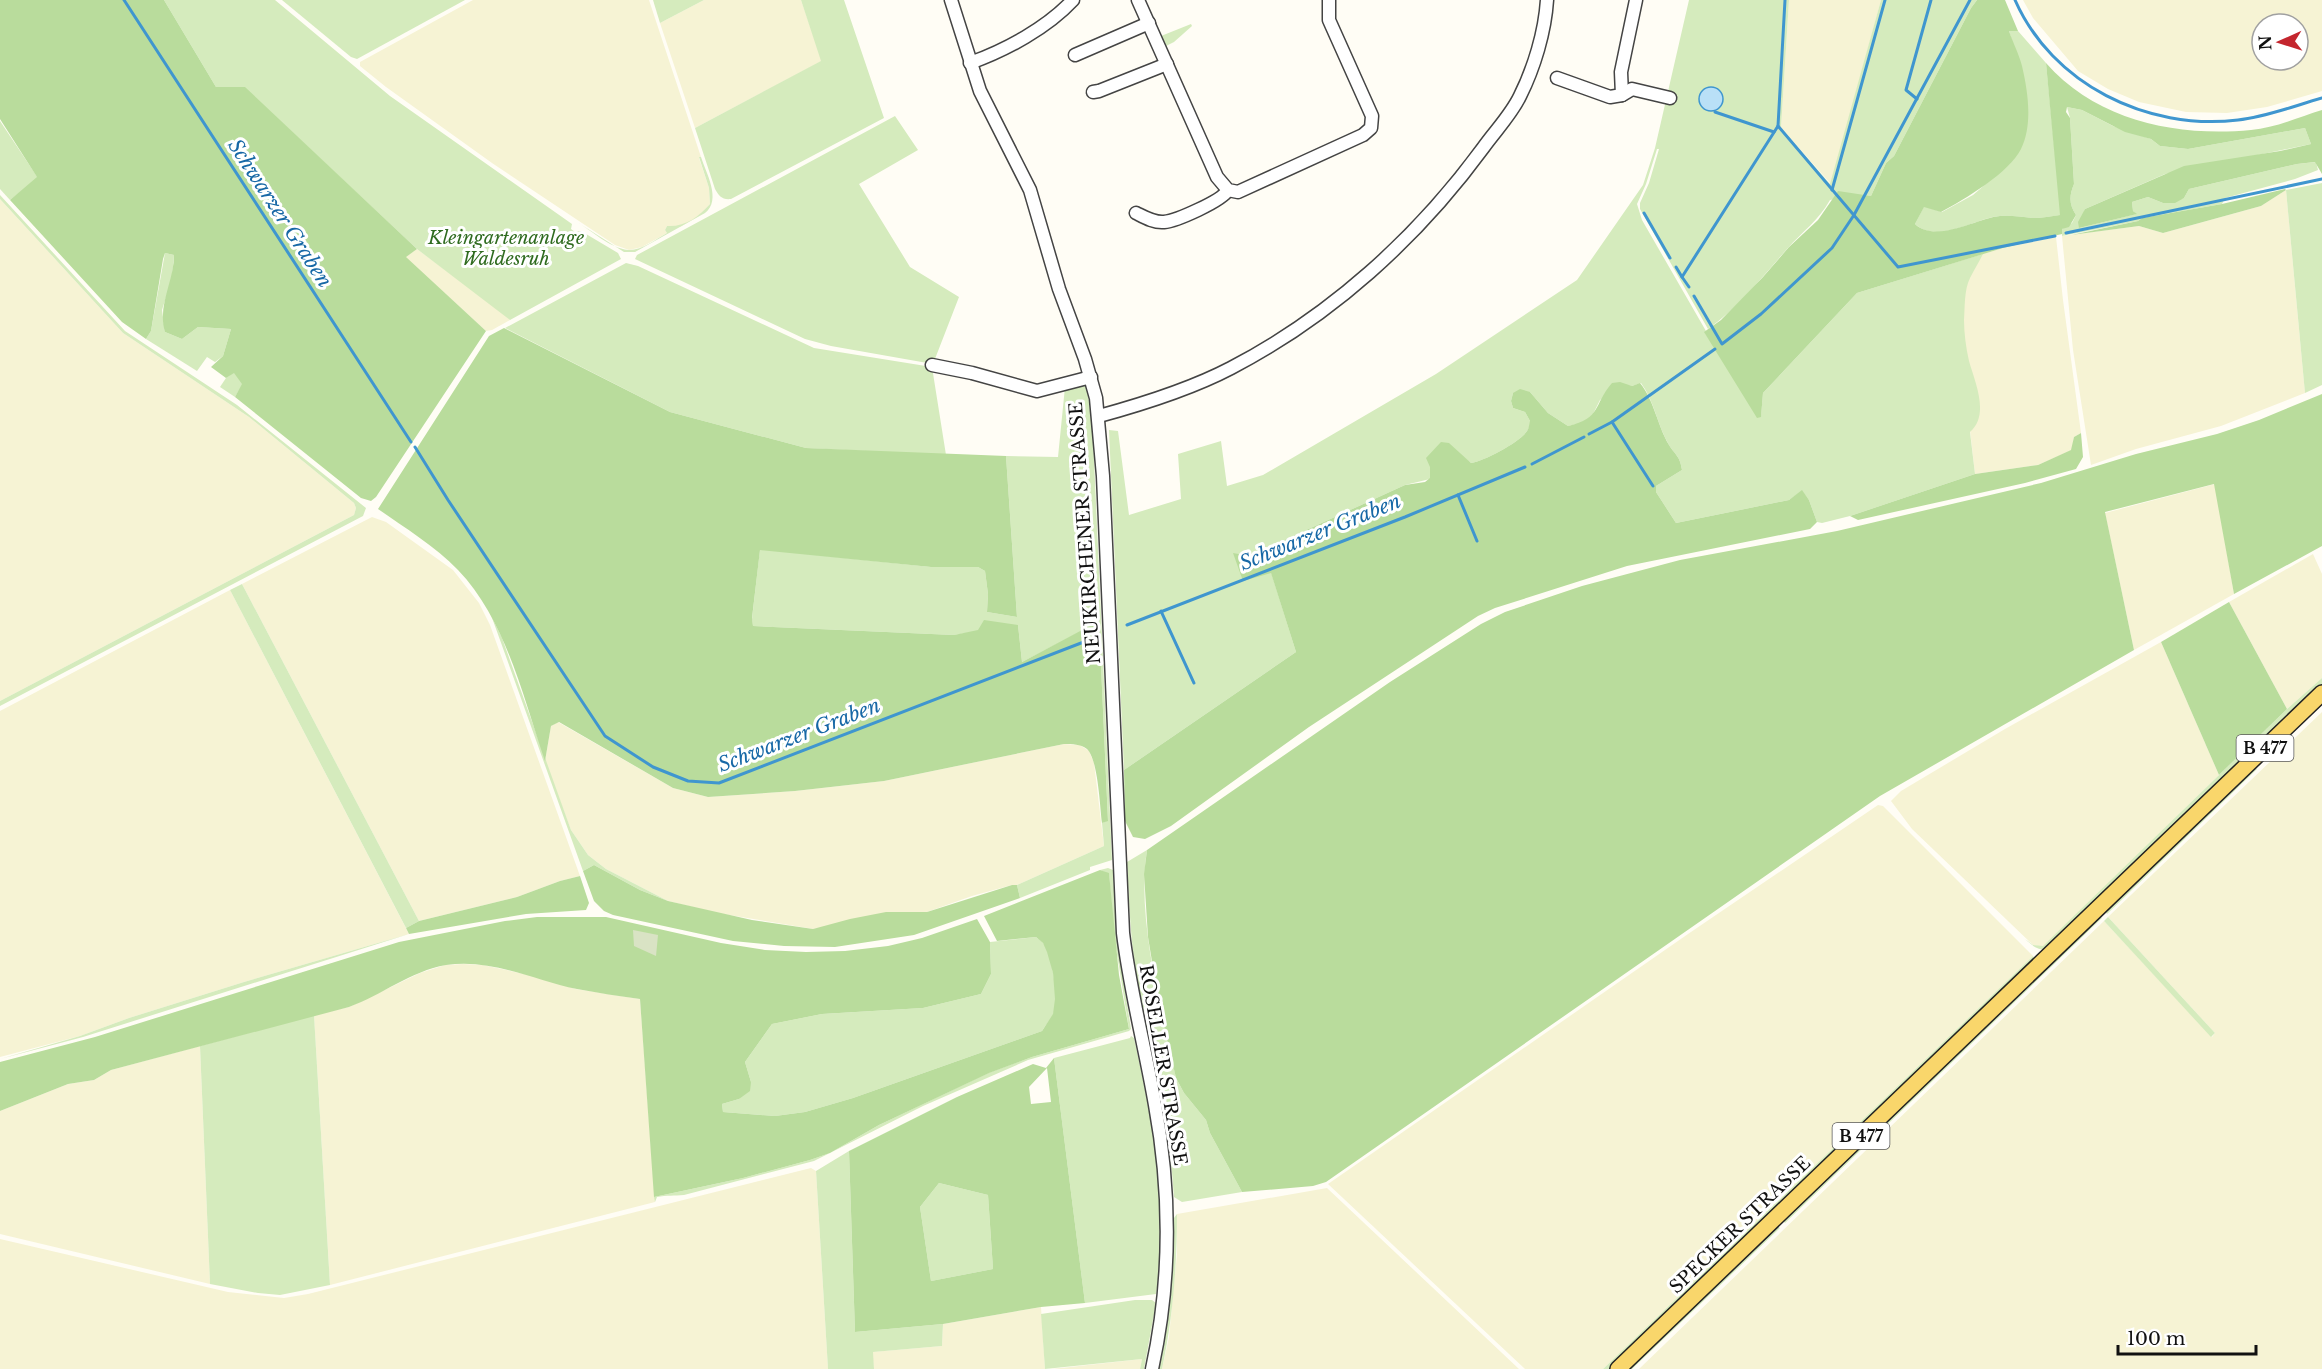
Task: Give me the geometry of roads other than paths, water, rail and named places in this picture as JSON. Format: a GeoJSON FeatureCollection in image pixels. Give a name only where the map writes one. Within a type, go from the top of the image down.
{"type":"FeatureCollection","features":[{"type":"Feature","properties":{"kind":"main road","name":"SPECKER STRASSE"},"geometry":{"type":"LineString","coordinates":[[1618,1369],[2322,693]]}},
{"type":"Feature","properties":{"kind":"street","name":"NEUKIRCHENER STRASSE"},"geometry":{"type":"LineString","coordinates":[[951,0],[980,91],[1030,190],[1059,289],[1091,377],[1099,416],[1125,946]]}},
{"type":"Feature","properties":{"kind":"street"},"geometry":{"type":"LineString","coordinates":[[970,63],[1048,22],[1073,0]]}},
{"type":"Feature","properties":{"kind":"street"},"geometry":{"type":"LineString","coordinates":[[1138,0],[1217,177],[1226,188],[1245,190],[1363,135],[1371,128],[1372,116],[1329,20],[1329,0]]}},
{"type":"Feature","properties":{"kind":"street"},"geometry":{"type":"LineString","coordinates":[[1099,416],[1154,399],[1229,369],[1305,324],[1371,271],[1454,187],[1519,98],[1541,35],[1547,0]]}},
{"type":"Feature","properties":{"kind":"street"},"geometry":{"type":"LineString","coordinates":[[1622,95],[1621,72],[1636,0]]}},
{"type":"Feature","properties":{"kind":"street"},"geometry":{"type":"LineString","coordinates":[[1075,55],[1149,23]]}},
{"type":"Feature","properties":{"kind":"street"},"geometry":{"type":"LineString","coordinates":[[1093,92],[1167,64]]}},
{"type":"Feature","properties":{"kind":"street"},"geometry":{"type":"LineString","coordinates":[[1557,78],[1610,97],[1622,95],[1632,89],[1670,98]]}},
{"type":"Feature","properties":{"kind":"street"},"geometry":{"type":"LineString","coordinates":[[1136,213],[1154,220],[1168,221],[1220,199],[1226,188]]}},
{"type":"Feature","properties":{"kind":"street"},"geometry":{"type":"LineString","coordinates":[[932,365],[972,373],[1037,391],[1091,377]]}},
{"type":"Feature","properties":{"kind":"street","name":"ROSELLER STRASSE"},"geometry":{"type":"LineString","coordinates":[[1125,946],[1155,1105],[1166,1191],[1165,1284],[1152,1369]]}},
{"type":"Feature","properties":{"kind":"water"},"geometry":{"type":"Polygon","coordinates":[[[1711,87],[1716,88],[1722,94],[1722,104],[1716,110],[1711,111],[1706,110],[1700,104],[1699,99],[1700,94],[1706,88],[1711,87]]]}},
{"type":"Feature","properties":{"kind":"waterway","name":"Schwarzer Graben"},"geometry":{"type":"LineString","coordinates":[[124,0],[411,442]]}},
{"type":"Feature","properties":{"kind":"waterway"},"geometry":{"type":"LineString","coordinates":[[1689,287],[1682,277],[1778,126],[1785,0]]}},
{"type":"Feature","properties":{"kind":"waterway"},"geometry":{"type":"LineString","coordinates":[[1832,190],[1885,0]]}},
{"type":"Feature","properties":{"kind":"waterway"},"geometry":{"type":"LineString","coordinates":[[1917,99],[1906,90],[1931,0]]}},
{"type":"Feature","properties":{"kind":"waterway","name":"Schwarzer Graben"},"geometry":{"type":"LineString","coordinates":[[1694,296],[1722,344],[1761,314],[1832,248],[1854,215],[1970,0]]}},
{"type":"Feature","properties":{"kind":"waterway"},"geometry":{"type":"LineString","coordinates":[[2015,0],[2031,30],[2053,56],[2078,78],[2106,96],[2137,109],[2170,118],[2204,121],[2238,120],[2270,114],[2322,98]]}},
{"type":"Feature","properties":{"kind":"waterway"},"geometry":{"type":"LineString","coordinates":[[1715,112],[1774,132]]}},
{"type":"Feature","properties":{"kind":"waterway"},"geometry":{"type":"LineString","coordinates":[[1778,126],[1898,267],[2055,236]]}},
{"type":"Feature","properties":{"kind":"waterway"},"geometry":{"type":"LineString","coordinates":[[2066,233],[2322,179]]}},
{"type":"Feature","properties":{"kind":"waterway"},"geometry":{"type":"LineString","coordinates":[[1644,213],[1670,258]]}},
{"type":"Feature","properties":{"kind":"waterway"},"geometry":{"type":"LineString","coordinates":[[1676,267],[1682,277]]}},
{"type":"Feature","properties":{"kind":"waterway","name":"Schwarzer Graben"},"geometry":{"type":"LineString","coordinates":[[1589,434],[1612,422],[1715,349]]}},
{"type":"Feature","properties":{"kind":"waterway"},"geometry":{"type":"LineString","coordinates":[[1612,422],[1653,486]]}},
{"type":"Feature","properties":{"kind":"waterway","name":"Schwarzer Graben"},"geometry":{"type":"LineString","coordinates":[[1532,464],[1584,437]]}},
{"type":"Feature","properties":{"kind":"waterway","name":"Schwarzer Graben"},"geometry":{"type":"LineString","coordinates":[[415,447],[605,736],[653,767],[688,781],[719,783],[1094,638]]}},
{"type":"Feature","properties":{"kind":"waterway","name":"Schwarzer Graben"},"geometry":{"type":"LineString","coordinates":[[1127,625],[1405,517],[1525,467]]}},
{"type":"Feature","properties":{"kind":"waterway"},"geometry":{"type":"LineString","coordinates":[[1458,495],[1477,541]]}},
{"type":"Feature","properties":{"kind":"waterway"},"geometry":{"type":"LineString","coordinates":[[1161,611],[1194,683]]}},
{"type":"Feature","properties":{"kind":"park label","name":"Kleingartenanlage Waldesruh"},"geometry":{"type":"Point","coordinates":[506,248]}}]}
